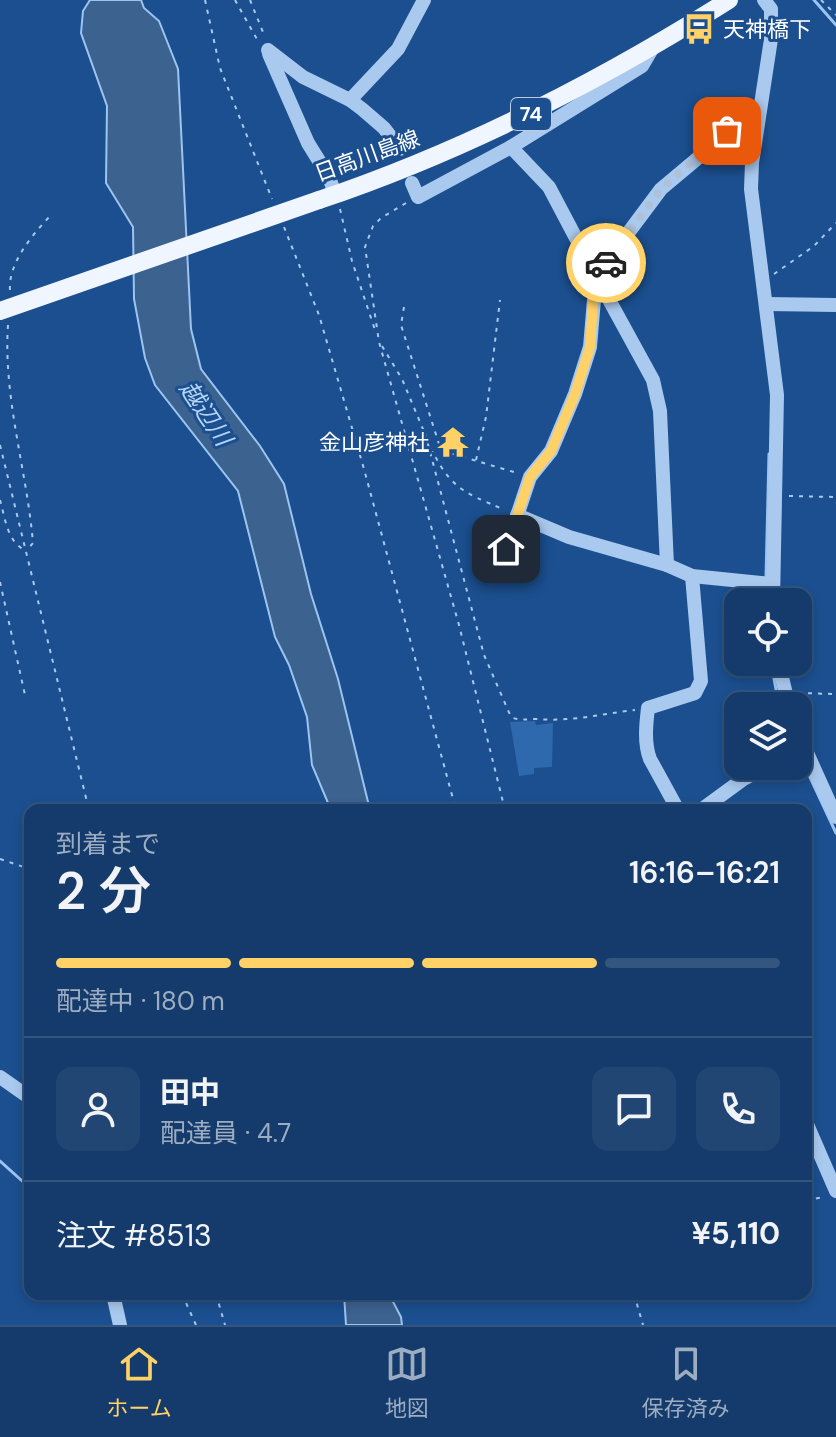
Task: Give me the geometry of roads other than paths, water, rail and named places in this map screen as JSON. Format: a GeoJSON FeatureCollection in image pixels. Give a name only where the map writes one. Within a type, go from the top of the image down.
{"type":"FeatureCollection","features":[{"type":"Feature","properties":{"kind":"main road","name":"日高川島線"},"geometry":{"type":"LineString","coordinates":[[4,314],[444,153],[539,110],[652,49],[728,0]]}},
{"type":"Feature","properties":{"kind":"street"},"geometry":{"type":"LineString","coordinates":[[350,100],[398,49],[424,0]]}},
{"type":"Feature","properties":{"kind":"street"},"geometry":{"type":"LineString","coordinates":[[771,3],[771,39],[752,163],[751,189],[777,395],[772,588]]}},
{"type":"Feature","properties":{"kind":"street"},"geometry":{"type":"LineString","coordinates":[[415,190],[511,147],[642,66],[652,49]]}},
{"type":"Feature","properties":{"kind":"street"},"geometry":{"type":"LineString","coordinates":[[327,197],[329,177],[308,143],[268,50],[303,77],[350,100],[384,128],[400,149]]}},
{"type":"Feature","properties":{"kind":"street"},"geometry":{"type":"LineString","coordinates":[[506,549],[530,477],[551,451],[575,394],[590,347],[596,276],[661,189],[760,106]]}},
{"type":"Feature","properties":{"kind":"street"},"geometry":{"type":"LineString","coordinates":[[511,147],[549,187],[653,380],[660,411],[667,565]]}},
{"type":"Feature","properties":{"kind":"street"},"geometry":{"type":"LineString","coordinates":[[766,304],[836,305]]}},
{"type":"Feature","properties":{"kind":"street"},"geometry":{"type":"LineString","coordinates":[[517,515],[569,537],[667,565],[692,576],[772,584]]}},
{"type":"Feature","properties":{"kind":"street"},"geometry":{"type":"LineString","coordinates":[[675,804],[647,750],[648,708],[695,693],[701,681],[692,576]]}},
{"type":"Feature","properties":{"kind":"street"},"geometry":{"type":"LineString","coordinates":[[812,769],[836,817]]}},
{"type":"Feature","properties":{"kind":"street"},"geometry":{"type":"LineString","coordinates":[[709,804],[742,780]]}},
{"type":"Feature","properties":{"kind":"street"},"geometry":{"type":"LineString","coordinates":[[0,1077],[24,1094]]}},
{"type":"Feature","properties":{"kind":"street"},"geometry":{"type":"LineString","coordinates":[[812,1138],[833,1194]]}},
{"type":"Feature","properties":{"kind":"street"},"geometry":{"type":"LineString","coordinates":[[114,1300],[120,1325]]}},
{"type":"Feature","properties":{"kind":"water","name":"越辺川"},"geometry":{"type":"Polygon","coordinates":[[[90,0],[141,0],[144,8],[159,21],[178,69],[191,329],[201,369],[260,446],[284,484],[311,594],[338,679],[369,804],[328,804],[312,765],[307,717],[289,665],[275,637],[238,491],[155,385],[145,358],[134,299],[133,227],[106,183],[107,106],[81,33],[83,11],[90,0]]]}},
{"type":"Feature","properties":{"kind":"water"},"geometry":{"type":"Polygon","coordinates":[[[344,1300],[392,1300],[402,1325],[346,1325],[344,1300]]]}},
{"type":"Feature","properties":{"kind":"waterway"},"geometry":{"type":"LineString","coordinates":[[814,0],[836,25]]}},
{"type":"Feature","properties":{"kind":"waterway"},"geometry":{"type":"LineString","coordinates":[[766,578],[769,454]]}},
{"type":"Feature","properties":{"kind":"waterway"},"geometry":{"type":"LineString","coordinates":[[774,676],[776,692]]}},
{"type":"Feature","properties":{"kind":"waterway"},"geometry":{"type":"LineString","coordinates":[[811,780],[836,833]]}},
{"type":"Feature","properties":{"kind":"waterway"},"geometry":{"type":"LineString","coordinates":[[0,1161],[24,1183]]}},
{"type":"Feature","properties":{"kind":"place","name":"天神橋下"},"geometry":{"type":"Point","coordinates":[699,29]}},
{"type":"Feature","properties":{"kind":"place","name":"金山彦神社"},"geometry":{"type":"Point","coordinates":[453,442]}}]}
